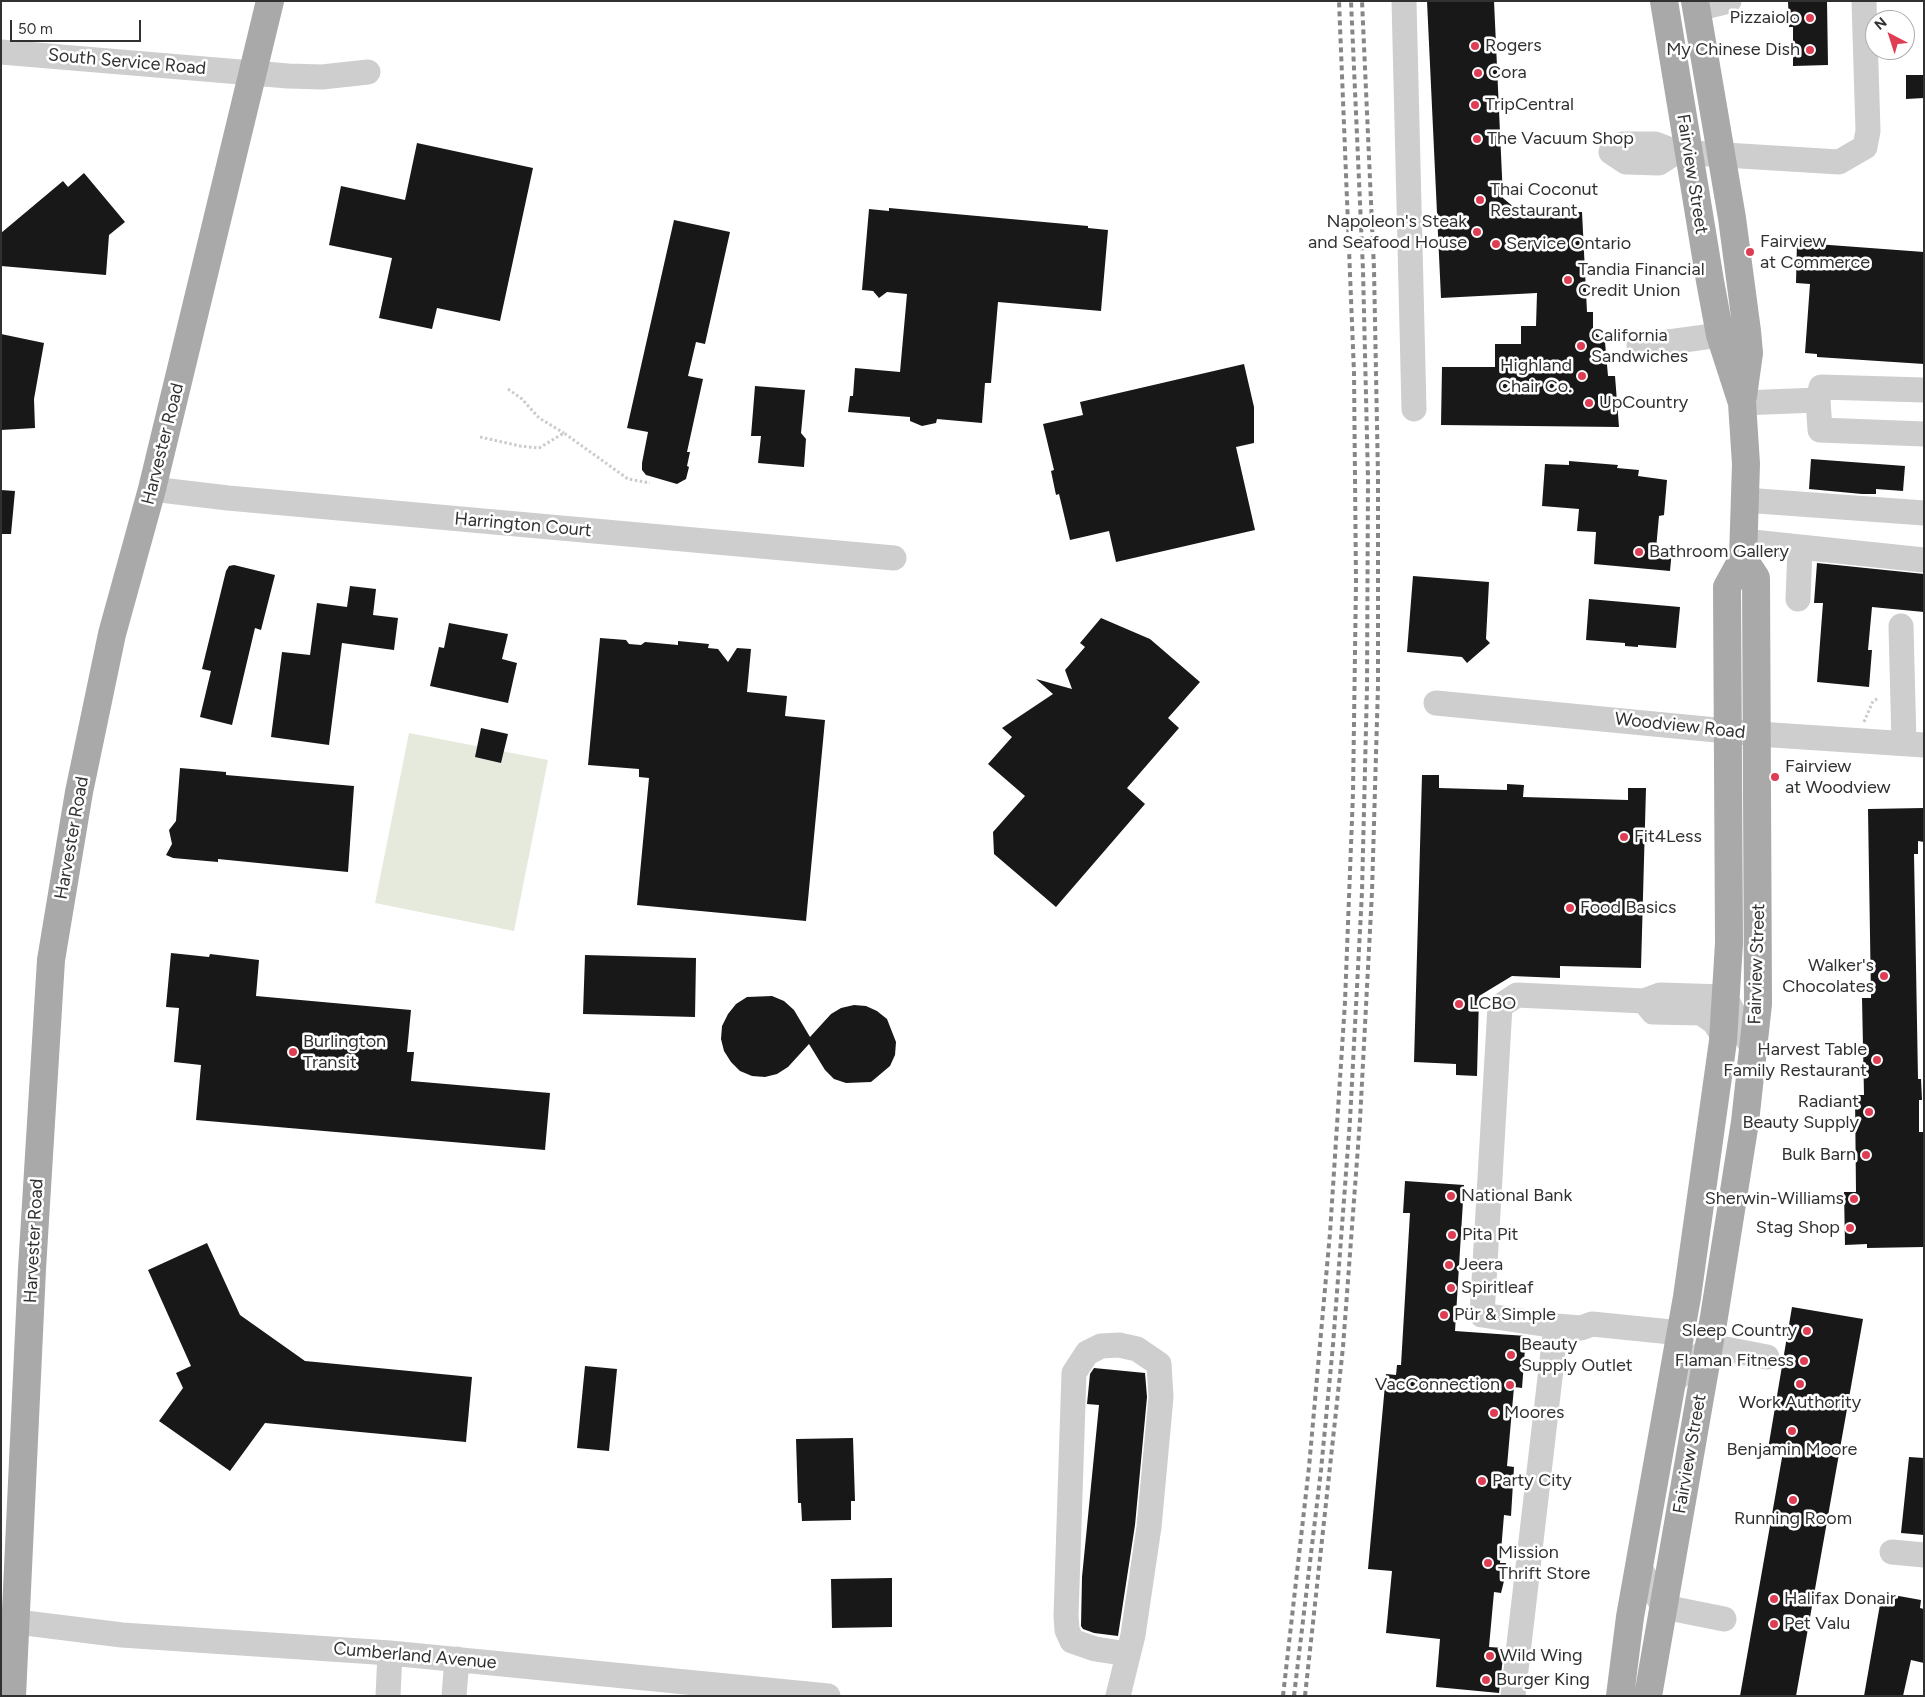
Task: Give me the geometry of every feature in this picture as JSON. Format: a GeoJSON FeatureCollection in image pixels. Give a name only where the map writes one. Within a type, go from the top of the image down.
{"type":"FeatureCollection","features":[{"type":"Feature","properties":{"kind":"main road","name":"Harvester Road"},"geometry":{"type":"LineString","coordinates":[[12,1696],[8,1621],[51,960],[79,792],[112,634],[152,488],[270,1]]}},
{"type":"Feature","properties":{"kind":"main road","name":"Fairview Street"},"geometry":{"type":"LineString","coordinates":[[1664,1],[1682,153],[1720,335],[1742,403]]}},
{"type":"Feature","properties":{"kind":"main road","name":"Fairview Street"},"geometry":{"type":"LineString","coordinates":[[1620,1696],[1639,1567],[1672,1383],[1707,1165],[1724,1037],[1729,943],[1726,730],[1727,587],[1743,550],[1746,464],[1742,403],[1749,353],[1734,236],[1696,5]]}},
{"type":"Feature","properties":{"kind":"main road","name":"Fairview Street"},"geometry":{"type":"LineString","coordinates":[[1648,1696],[1710,1346],[1745,1122],[1753,1049],[1759,962],[1756,578],[1743,550]]}},
{"type":"Feature","properties":{"kind":"street"},"geometry":{"type":"LineString","coordinates":[[1404,1],[1414,409]]}},
{"type":"Feature","properties":{"kind":"street"},"geometry":{"type":"LineString","coordinates":[[1696,5],[1729,1]]}},
{"type":"Feature","properties":{"kind":"street"},"geometry":{"type":"LineString","coordinates":[[1682,153],[1839,162],[1865,147],[1868,130],[1864,1]]}},
{"type":"Feature","properties":{"kind":"street","name":"South Service Road"},"geometry":{"type":"LineString","coordinates":[[1,52],[322,77],[368,72]]}},
{"type":"Feature","properties":{"kind":"street"},"geometry":{"type":"LineString","coordinates":[[1639,346],[1720,335]]}},
{"type":"Feature","properties":{"kind":"street"},"geometry":{"type":"LineString","coordinates":[[1924,390],[1821,387],[1818,400],[1820,430],[1924,434]]}},
{"type":"Feature","properties":{"kind":"street"},"geometry":{"type":"LineString","coordinates":[[1742,403],[1818,400]]}},
{"type":"Feature","properties":{"kind":"street","name":"Harrington Court"},"geometry":{"type":"LineString","coordinates":[[152,488],[246,500],[894,558]]}},
{"type":"Feature","properties":{"kind":"street"},"geometry":{"type":"LineString","coordinates":[[1744,500],[1924,512]]}},
{"type":"Feature","properties":{"kind":"street"},"geometry":{"type":"LineString","coordinates":[[1743,550],[1800,548],[1924,560]]}},
{"type":"Feature","properties":{"kind":"street"},"geometry":{"type":"LineString","coordinates":[[1798,599],[1800,548]]}},
{"type":"Feature","properties":{"kind":"street"},"geometry":{"type":"LineString","coordinates":[[1901,626],[1914,744]]}},
{"type":"Feature","properties":{"kind":"street","name":"Woodview Road"},"geometry":{"type":"LineString","coordinates":[[1436,703],[1758,734],[1914,744]]}},
{"type":"Feature","properties":{"kind":"street"},"geometry":{"type":"LineString","coordinates":[[1714,1317],[1679,1341],[1592,1324],[1581,1328],[1556,1326],[1482,1315],[1500,1006],[1517,995],[1644,1001],[1660,994],[1725,997],[1753,1049]]}},
{"type":"Feature","properties":{"kind":"street"},"geometry":{"type":"LineString","coordinates":[[1644,1001],[1653,1012],[1701,1013],[1714,1022],[1724,1037]]}},
{"type":"Feature","properties":{"kind":"street"},"geometry":{"type":"LineString","coordinates":[[1514,1696],[1556,1326]]}},
{"type":"Feature","properties":{"kind":"street"},"geometry":{"type":"LineString","coordinates":[[1118,1696],[1133,1636],[1150,1527],[1161,1374],[1159,1364],[1148,1354],[1137,1349],[1119,1345],[1101,1346],[1087,1353],[1074,1372],[1067,1630],[1072,1641],[1095,1649],[1128,1654]]}},
{"type":"Feature","properties":{"kind":"street"},"geometry":{"type":"LineString","coordinates":[[1672,1383],[1710,1346],[1767,1357]]}},
{"type":"Feature","properties":{"kind":"street"},"geometry":{"type":"LineString","coordinates":[[1892,1552],[1924,1555]]}},
{"type":"Feature","properties":{"kind":"street"},"geometry":{"type":"LineString","coordinates":[[1639,1567],[1664,1607],[1724,1619]]}},
{"type":"Feature","properties":{"kind":"street","name":"Cumberland Avenue"},"geometry":{"type":"LineString","coordinates":[[8,1621],[122,1635],[457,1659],[662,1688],[828,1696]]}},
{"type":"Feature","properties":{"kind":"street"},"geometry":{"type":"LineString","coordinates":[[388,1696],[390,1653]]}},
{"type":"Feature","properties":{"kind":"street"},"geometry":{"type":"LineString","coordinates":[[454,1696],[457,1659]]}},
{"type":"Feature","properties":{"kind":"path"},"geometry":{"type":"LineString","coordinates":[[508,389],[522,399],[539,418],[564,433],[628,479],[650,483]]}},
{"type":"Feature","properties":{"kind":"path"},"geometry":{"type":"LineString","coordinates":[[480,437],[520,446],[539,448],[564,433]]}},
{"type":"Feature","properties":{"kind":"path"},"geometry":{"type":"LineString","coordinates":[[1860,740],[1865,716],[1873,700],[1879,698]]}},
{"type":"Feature","properties":{"kind":"shaded area"},"geometry":{"type":"Polygon","coordinates":[[[409,733],[548,760],[514,931],[375,903],[409,733]]]}},
{"type":"Feature","properties":{"kind":"building"},"geometry":{"type":"Polygon","coordinates":[[[1427,1],[1494,1],[1503,198],[1522,214],[1582,212],[1587,312],[1593,312],[1593,330],[1605,342],[1608,376],[1615,376],[1619,427],[1441,425],[1442,367],[1495,367],[1495,344],[1521,344],[1521,326],[1536,326],[1537,293],[1441,298],[1427,1]]]}},
{"type":"Feature","properties":{"kind":"building"},"geometry":{"type":"Polygon","coordinates":[[[1788,1],[1827,1],[1828,65],[1793,66],[1793,27],[1789,27],[1788,1]]]}},
{"type":"Feature","properties":{"kind":"building"},"geometry":{"type":"Polygon","coordinates":[[[1906,75],[1924,75],[1924,98],[1906,99],[1906,75]]]}},
{"type":"Feature","properties":{"kind":"building"},"geometry":{"type":"Polygon","coordinates":[[[417,143],[533,168],[500,321],[437,308],[432,329],[379,318],[392,258],[329,245],[341,186],[405,200],[417,143]]]}},
{"type":"Feature","properties":{"kind":"building"},"geometry":{"type":"Polygon","coordinates":[[[84,173],[125,222],[109,235],[106,275],[1,266],[1,233],[63,181],[68,187],[84,173]]]}},
{"type":"Feature","properties":{"kind":"building"},"geometry":{"type":"Polygon","coordinates":[[[889,208],[1088,226],[1088,228],[1108,230],[1101,311],[998,302],[991,383],[985,383],[982,423],[937,419],[936,423],[922,426],[910,421],[910,417],[848,412],[850,396],[853,396],[855,368],[900,372],[907,294],[887,292],[879,298],[873,291],[862,290],[869,209],[889,211],[889,208]]]}},
{"type":"Feature","properties":{"kind":"building"},"geometry":{"type":"Polygon","coordinates":[[[674,220],[730,232],[705,344],[696,342],[688,376],[703,379],[687,452],[690,452],[687,466],[689,467],[686,479],[677,484],[646,475],[642,470],[642,463],[648,432],[627,428],[674,220]]]}},
{"type":"Feature","properties":{"kind":"building"},"geometry":{"type":"Polygon","coordinates":[[[1797,241],[1924,252],[1924,364],[1817,357],[1817,354],[1805,353],[1810,284],[1796,283],[1797,241]]]}},
{"type":"Feature","properties":{"kind":"building"},"geometry":{"type":"Polygon","coordinates":[[[1,334],[44,343],[34,399],[35,428],[1,430],[1,334]]]}},
{"type":"Feature","properties":{"kind":"building"},"geometry":{"type":"Polygon","coordinates":[[[1244,364],[1254,407],[1254,443],[1236,447],[1255,530],[1116,562],[1109,531],[1070,540],[1059,494],[1056,495],[1051,471],[1054,470],[1043,424],[1083,415],[1080,402],[1244,364]]]}},
{"type":"Feature","properties":{"kind":"building"},"geometry":{"type":"Polygon","coordinates":[[[755,386],[805,390],[801,433],[806,439],[804,467],[758,463],[761,436],[751,436],[755,386]]]}},
{"type":"Feature","properties":{"kind":"building"},"geometry":{"type":"Polygon","coordinates":[[[1811,459],[1905,466],[1903,491],[1876,489],[1876,494],[1862,494],[1809,489],[1811,459]]]}},
{"type":"Feature","properties":{"kind":"building"},"geometry":{"type":"Polygon","coordinates":[[[1569,461],[1618,465],[1617,468],[1639,470],[1638,476],[1667,480],[1664,515],[1659,516],[1656,549],[1672,550],[1670,571],[1594,564],[1596,532],[1577,531],[1579,509],[1542,506],[1545,464],[1569,465],[1569,461]]]}},
{"type":"Feature","properties":{"kind":"building"},"geometry":{"type":"Polygon","coordinates":[[[1,490],[15,491],[11,534],[1,534],[1,490]]]}},
{"type":"Feature","properties":{"kind":"building"},"geometry":{"type":"Polygon","coordinates":[[[1817,563],[1924,574],[1924,612],[1872,607],[1868,650],[1872,650],[1869,687],[1817,682],[1823,603],[1814,603],[1817,563]]]}},
{"type":"Feature","properties":{"kind":"building"},"geometry":{"type":"Polygon","coordinates":[[[234,565],[275,575],[261,630],[255,628],[232,725],[200,717],[211,671],[202,669],[226,571],[229,566],[234,565]]]}},
{"type":"Feature","properties":{"kind":"building"},"geometry":{"type":"Polygon","coordinates":[[[1413,576],[1489,582],[1486,639],[1490,643],[1467,663],[1462,657],[1407,652],[1413,576]]]}},
{"type":"Feature","properties":{"kind":"building"},"geometry":{"type":"Polygon","coordinates":[[[350,586],[376,589],[373,615],[398,618],[394,650],[342,643],[329,745],[271,737],[282,652],[310,655],[317,603],[347,607],[350,586]]]}},
{"type":"Feature","properties":{"kind":"building"},"geometry":{"type":"Polygon","coordinates":[[[1589,599],[1680,607],[1676,648],[1638,645],[1638,647],[1625,646],[1625,643],[1586,640],[1589,599]]]}},
{"type":"Feature","properties":{"kind":"building"},"geometry":{"type":"Polygon","coordinates":[[[1101,618],[1150,639],[1200,682],[1168,718],[1179,728],[1127,788],[1145,804],[1056,907],[994,854],[993,832],[1025,796],[988,764],[1012,737],[1002,728],[1053,694],[1036,679],[1072,689],[1065,670],[1085,647],[1080,643],[1101,618]]]}},
{"type":"Feature","properties":{"kind":"building"},"geometry":{"type":"Polygon","coordinates":[[[449,623],[508,634],[502,659],[517,663],[508,703],[430,686],[439,647],[444,648],[449,623]]]}},
{"type":"Feature","properties":{"kind":"building"},"geometry":{"type":"Polygon","coordinates":[[[600,638],[626,640],[629,644],[641,645],[645,642],[678,645],[678,641],[709,644],[708,648],[718,649],[728,662],[737,648],[751,649],[747,692],[787,696],[785,716],[825,720],[806,921],[637,905],[649,778],[639,777],[639,769],[588,765],[600,638]]]}},
{"type":"Feature","properties":{"kind":"building"},"geometry":{"type":"Polygon","coordinates":[[[481,728],[508,734],[501,763],[475,757],[481,728]]]}},
{"type":"Feature","properties":{"kind":"building"},"geometry":{"type":"Polygon","coordinates":[[[180,768],[226,772],[226,775],[354,786],[348,872],[218,859],[218,862],[173,858],[166,855],[172,844],[169,830],[176,821],[180,768]]]}},
{"type":"Feature","properties":{"kind":"building"},"geometry":{"type":"Polygon","coordinates":[[[1422,775],[1439,775],[1439,788],[1507,790],[1507,784],[1524,785],[1523,797],[1628,800],[1628,788],[1646,788],[1641,968],[1560,966],[1560,978],[1512,976],[1479,996],[1477,1076],[1456,1075],[1456,1064],[1414,1062],[1422,775]]]}},
{"type":"Feature","properties":{"kind":"building"},"geometry":{"type":"Polygon","coordinates":[[[1924,808],[1924,842],[1918,841],[1918,854],[1914,854],[1918,1079],[1921,1079],[1922,1100],[1919,1100],[1919,1132],[1924,1132],[1924,1247],[1867,1248],[1867,1244],[1845,1245],[1844,1192],[1856,1192],[1855,1095],[1864,1095],[1862,998],[1871,998],[1868,809],[1924,808]]]}},
{"type":"Feature","properties":{"kind":"building","name":"Burlington Transit"},"geometry":{"type":"Polygon","coordinates":[[[171,953],[209,957],[210,954],[259,960],[256,996],[411,1010],[407,1052],[414,1052],[411,1081],[550,1093],[545,1150],[196,1120],[201,1065],[174,1062],[179,1008],[166,1007],[171,953]]]}},
{"type":"Feature","properties":{"kind":"building"},"geometry":{"type":"Polygon","coordinates":[[[585,955],[696,958],[695,1017],[583,1014],[585,955]]]}},
{"type":"Feature","properties":{"kind":"building"},"geometry":{"type":"Polygon","coordinates":[[[772,996],[784,1001],[794,1010],[810,1037],[831,1014],[841,1008],[854,1005],[866,1006],[877,1011],[887,1019],[896,1042],[895,1055],[890,1066],[871,1082],[846,1083],[834,1079],[825,1070],[809,1044],[788,1067],[777,1074],[765,1077],[752,1076],[740,1071],[724,1051],[721,1039],[722,1026],[736,1004],[747,997],[772,996]]]}},
{"type":"Feature","properties":{"kind":"building"},"geometry":{"type":"Polygon","coordinates":[[[1405,1181],[1464,1185],[1455,1331],[1526,1336],[1522,1388],[1514,1387],[1507,1466],[1514,1467],[1511,1516],[1504,1515],[1500,1563],[1506,1563],[1504,1581],[1501,1593],[1494,1592],[1489,1647],[1504,1648],[1499,1693],[1436,1687],[1440,1639],[1386,1633],[1392,1571],[1368,1569],[1386,1374],[1396,1375],[1397,1365],[1401,1365],[1410,1213],[1403,1213],[1405,1181]]]}},
{"type":"Feature","properties":{"kind":"building"},"geometry":{"type":"Polygon","coordinates":[[[207,1243],[240,1315],[305,1361],[472,1377],[466,1442],[265,1423],[230,1471],[159,1421],[183,1388],[176,1373],[191,1366],[148,1270],[207,1243]]]}},
{"type":"Feature","properties":{"kind":"building"},"geometry":{"type":"Polygon","coordinates":[[[1792,1307],[1863,1319],[1796,1696],[1740,1696],[1783,1452],[1768,1449],[1792,1307]]]}},
{"type":"Feature","properties":{"kind":"building"},"geometry":{"type":"Polygon","coordinates":[[[585,1366],[617,1369],[609,1451],[577,1448],[585,1366]]]}},
{"type":"Feature","properties":{"kind":"building"},"geometry":{"type":"Polygon","coordinates":[[[1094,1368],[1145,1373],[1147,1397],[1135,1525],[1118,1636],[1094,1633],[1083,1629],[1081,1626],[1082,1577],[1099,1405],[1087,1404],[1090,1374],[1094,1368]]]}},
{"type":"Feature","properties":{"kind":"building"},"geometry":{"type":"Polygon","coordinates":[[[853,1438],[855,1501],[851,1501],[851,1520],[802,1521],[801,1503],[798,1503],[796,1439],[853,1438]]]}},
{"type":"Feature","properties":{"kind":"building"},"geometry":{"type":"Polygon","coordinates":[[[1909,1457],[1924,1458],[1924,1535],[1901,1533],[1909,1457]]]}},
{"type":"Feature","properties":{"kind":"building"},"geometry":{"type":"Polygon","coordinates":[[[892,1578],[892,1627],[832,1628],[831,1579],[892,1578]]]}},
{"type":"Feature","properties":{"kind":"building"},"geometry":{"type":"Polygon","coordinates":[[[1882,1593],[1921,1600],[1920,1608],[1924,1609],[1924,1663],[1911,1660],[1903,1696],[1864,1696],[1882,1593]]]}},
{"type":"Feature","properties":{"kind":"railway"},"geometry":{"type":"LineString","coordinates":[[1283,1696],[1309,1467],[1330,1233],[1345,1002],[1353,793],[1356,582],[1354,373],[1339,1]]}},
{"type":"Feature","properties":{"kind":"railway"},"geometry":{"type":"LineString","coordinates":[[1294,1696],[1321,1470],[1333,1345],[1350,1120],[1362,892],[1367,687],[1368,479],[1363,270],[1351,1]]}},
{"type":"Feature","properties":{"kind":"railway"},"geometry":{"type":"LineString","coordinates":[[1305,1696],[1343,1347],[1360,1120],[1372,892],[1378,686],[1378,477],[1374,269],[1362,1]]}},
{"type":"Feature","properties":{"kind":"place","name":"Pizzaiolo"},"geometry":{"type":"Point","coordinates":[1810,18]}},
{"type":"Feature","properties":{"kind":"place","name":"Rogers"},"geometry":{"type":"Point","coordinates":[1475,46]}},
{"type":"Feature","properties":{"kind":"place","name":"My Chinese Dish"},"geometry":{"type":"Point","coordinates":[1810,50]}},
{"type":"Feature","properties":{"kind":"place","name":"Cora"},"geometry":{"type":"Point","coordinates":[1478,73]}},
{"type":"Feature","properties":{"kind":"place","name":"TripCentral"},"geometry":{"type":"Point","coordinates":[1475,105]}},
{"type":"Feature","properties":{"kind":"place","name":"The Vacuum Shop"},"geometry":{"type":"Point","coordinates":[1477,139]}},
{"type":"Feature","properties":{"kind":"place","name":"Thai Coconut Restaurant"},"geometry":{"type":"Point","coordinates":[1480,200]}},
{"type":"Feature","properties":{"kind":"place","name":"Napoleon's Steak and Seafood House"},"geometry":{"type":"Point","coordinates":[1477,232]}},
{"type":"Feature","properties":{"kind":"place","name":"Service Ontario"},"geometry":{"type":"Point","coordinates":[1496,244]}},
{"type":"Feature","properties":{"kind":"place","name":"Fairview at Commerce"},"geometry":{"type":"Point","coordinates":[1750,252]}},
{"type":"Feature","properties":{"kind":"place","name":"Tandia Financial Credit Union"},"geometry":{"type":"Point","coordinates":[1568,280]}},
{"type":"Feature","properties":{"kind":"place","name":"California Sandwiches"},"geometry":{"type":"Point","coordinates":[1581,346]}},
{"type":"Feature","properties":{"kind":"place","name":"Highland Chair Co."},"geometry":{"type":"Point","coordinates":[1582,376]}},
{"type":"Feature","properties":{"kind":"place","name":"UpCountry"},"geometry":{"type":"Point","coordinates":[1589,403]}},
{"type":"Feature","properties":{"kind":"place","name":"Bathroom Gallery"},"geometry":{"type":"Point","coordinates":[1639,552]}},
{"type":"Feature","properties":{"kind":"place","name":"Fairview at Woodview"},"geometry":{"type":"Point","coordinates":[1775,777]}},
{"type":"Feature","properties":{"kind":"place","name":"Fit4Less"},"geometry":{"type":"Point","coordinates":[1624,837]}},
{"type":"Feature","properties":{"kind":"place","name":"Food Basics"},"geometry":{"type":"Point","coordinates":[1570,908]}},
{"type":"Feature","properties":{"kind":"place","name":"Walker's Chocolates"},"geometry":{"type":"Point","coordinates":[1884,976]}},
{"type":"Feature","properties":{"kind":"place","name":"LCBO"},"geometry":{"type":"Point","coordinates":[1459,1004]}},
{"type":"Feature","properties":{"kind":"place","name":"Burlington Transit"},"geometry":{"type":"Point","coordinates":[293,1052]}},
{"type":"Feature","properties":{"kind":"place","name":"Harvest Table Family Restaurant"},"geometry":{"type":"Point","coordinates":[1877,1060]}},
{"type":"Feature","properties":{"kind":"place","name":"Radiant Beauty Supply"},"geometry":{"type":"Point","coordinates":[1869,1112]}},
{"type":"Feature","properties":{"kind":"place","name":"Bulk Barn"},"geometry":{"type":"Point","coordinates":[1866,1155]}},
{"type":"Feature","properties":{"kind":"place","name":"National Bank"},"geometry":{"type":"Point","coordinates":[1451,1196]}},
{"type":"Feature","properties":{"kind":"place","name":"Sherwin-Williams"},"geometry":{"type":"Point","coordinates":[1854,1199]}},
{"type":"Feature","properties":{"kind":"place","name":"Stag Shop"},"geometry":{"type":"Point","coordinates":[1850,1228]}},
{"type":"Feature","properties":{"kind":"place","name":"Pita Pit"},"geometry":{"type":"Point","coordinates":[1452,1235]}},
{"type":"Feature","properties":{"kind":"place","name":"Jeera"},"geometry":{"type":"Point","coordinates":[1449,1265]}},
{"type":"Feature","properties":{"kind":"place","name":"Spiritleaf"},"geometry":{"type":"Point","coordinates":[1451,1288]}},
{"type":"Feature","properties":{"kind":"place","name":"Pür & Simple"},"geometry":{"type":"Point","coordinates":[1444,1315]}},
{"type":"Feature","properties":{"kind":"place","name":"Sleep Country"},"geometry":{"type":"Point","coordinates":[1807,1331]}},
{"type":"Feature","properties":{"kind":"place","name":"Beauty Supply Outlet"},"geometry":{"type":"Point","coordinates":[1511,1355]}},
{"type":"Feature","properties":{"kind":"place","name":"Flaman Fitness"},"geometry":{"type":"Point","coordinates":[1804,1361]}},
{"type":"Feature","properties":{"kind":"place","name":"Work Authority"},"geometry":{"type":"Point","coordinates":[1800,1384]}},
{"type":"Feature","properties":{"kind":"place","name":"VacConnection"},"geometry":{"type":"Point","coordinates":[1510,1385]}},
{"type":"Feature","properties":{"kind":"place","name":"Moores"},"geometry":{"type":"Point","coordinates":[1494,1413]}},
{"type":"Feature","properties":{"kind":"place","name":"Benjamin Moore"},"geometry":{"type":"Point","coordinates":[1792,1431]}},
{"type":"Feature","properties":{"kind":"place","name":"Party City"},"geometry":{"type":"Point","coordinates":[1482,1481]}},
{"type":"Feature","properties":{"kind":"place","name":"Running Room"},"geometry":{"type":"Point","coordinates":[1793,1500]}},
{"type":"Feature","properties":{"kind":"place","name":"Mission Thrift Store"},"geometry":{"type":"Point","coordinates":[1488,1563]}},
{"type":"Feature","properties":{"kind":"place","name":"Halifax Donair"},"geometry":{"type":"Point","coordinates":[1774,1599]}},
{"type":"Feature","properties":{"kind":"place","name":"Pet Valu"},"geometry":{"type":"Point","coordinates":[1774,1624]}},
{"type":"Feature","properties":{"kind":"place","name":"Wild Wing"},"geometry":{"type":"Point","coordinates":[1490,1656]}},
{"type":"Feature","properties":{"kind":"place","name":"Burger King"},"geometry":{"type":"Point","coordinates":[1486,1680]}}]}
